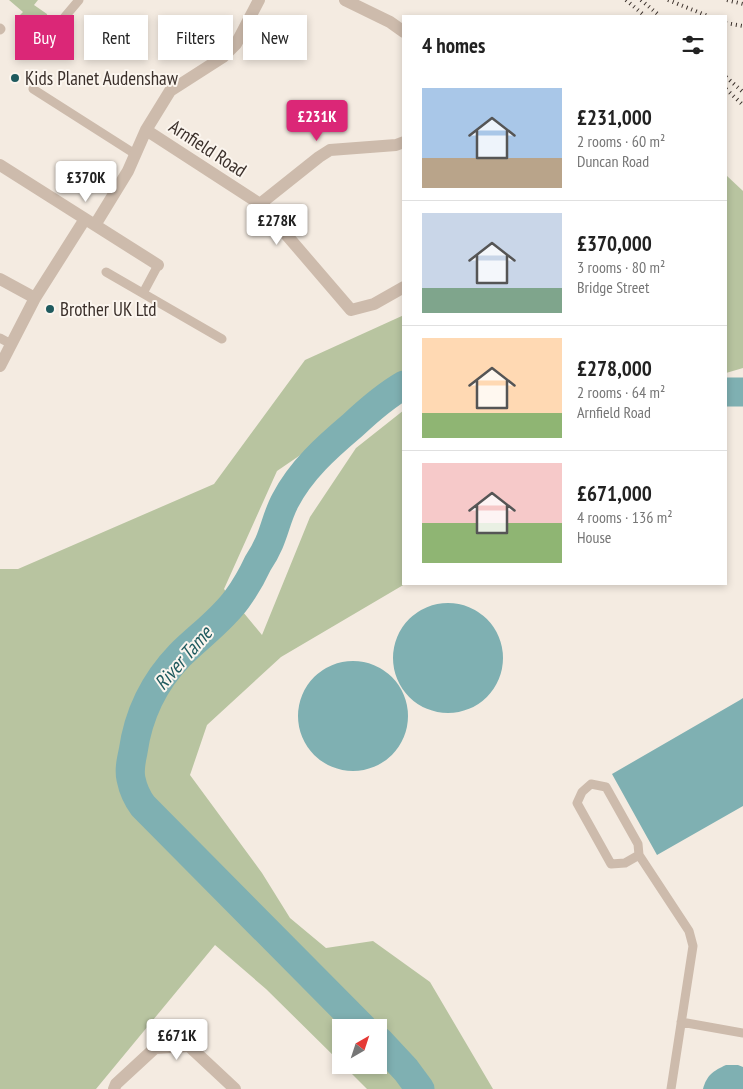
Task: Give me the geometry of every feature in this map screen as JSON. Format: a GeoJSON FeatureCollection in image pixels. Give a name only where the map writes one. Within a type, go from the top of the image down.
{"type":"FeatureCollection","features":[{"type":"Feature","properties":{"kind":"street","name":"Arnfield Road"},"geometry":{"type":"LineString","coordinates":[[0,366],[6,341],[35,298],[128,171],[146,130],[170,91],[223,57],[236,44],[258,0]]}},
{"type":"Feature","properties":{"kind":"street"},"geometry":{"type":"LineString","coordinates":[[345,0],[390,22],[402,31]]}},
{"type":"Feature","properties":{"kind":"street","name":"Arnfield Road"},"geometry":{"type":"LineString","coordinates":[[146,130],[260,204],[351,310],[374,304],[402,288]]}},
{"type":"Feature","properties":{"kind":"street"},"geometry":{"type":"LineString","coordinates":[[260,204],[330,150],[396,146],[402,143]]}},
{"type":"Feature","properties":{"kind":"street"},"geometry":{"type":"LineString","coordinates":[[0,165],[158,265]]}},
{"type":"Feature","properties":{"kind":"street"},"geometry":{"type":"LineString","coordinates":[[0,279],[35,298]]}},
{"type":"Feature","properties":{"kind":"street"},"geometry":{"type":"LineString","coordinates":[[114,1089],[116,1084],[155,1048],[189,1046],[235,1089]]}},
{"type":"Feature","properties":{"kind":"lane"},"geometry":{"type":"LineString","coordinates":[[66,15],[79,0]]}},
{"type":"Feature","properties":{"kind":"lane"},"geometry":{"type":"LineString","coordinates":[[33,89],[135,154]]}},
{"type":"Feature","properties":{"kind":"lane"},"geometry":{"type":"LineString","coordinates":[[143,293],[158,265]]}},
{"type":"Feature","properties":{"kind":"lane"},"geometry":{"type":"LineString","coordinates":[[106,272],[222,338]]}},
{"type":"Feature","properties":{"kind":"lane"},"geometry":{"type":"LineString","coordinates":[[639,855],[625,863],[611,864],[577,803],[582,792],[591,784],[606,787],[638,844],[639,855],[689,930],[693,946],[671,1089]]}},
{"type":"Feature","properties":{"kind":"lane"},"geometry":{"type":"LineString","coordinates":[[681,1022],[743,1033]]}},
{"type":"Feature","properties":{"kind":"green space"},"geometry":{"type":"Polygon","coordinates":[[[9,0],[38,0],[34,5],[47,15],[20,15],[23,12],[9,0]]]}},
{"type":"Feature","properties":{"kind":"green space"},"geometry":{"type":"Polygon","coordinates":[[[727,176],[743,191],[743,368],[727,373],[727,176]]]}},
{"type":"Feature","properties":{"kind":"green space"},"geometry":{"type":"Polygon","coordinates":[[[402,316],[402,377],[315,445],[277,471],[224,589],[262,635],[310,517],[356,448],[402,412],[403,585],[281,657],[207,725],[190,775],[262,873],[290,918],[326,948],[373,941],[430,982],[493,1089],[367,1089],[352,1074],[388,1074],[388,1019],[332,1019],[332,1054],[266,989],[215,945],[96,1089],[0,1089],[0,569],[18,569],[214,484],[305,360],[402,316]]]}},
{"type":"Feature","properties":{"kind":"water"},"geometry":{"type":"Polygon","coordinates":[[[448,603],[469,607],[487,619],[499,637],[503,658],[499,679],[487,697],[469,709],[448,713],[427,709],[409,697],[397,679],[393,658],[397,637],[409,619],[427,607],[448,603]]]}},
{"type":"Feature","properties":{"kind":"water"},"geometry":{"type":"Polygon","coordinates":[[[353,661],[374,665],[392,677],[404,695],[408,716],[404,737],[392,755],[374,767],[353,771],[332,767],[314,755],[302,737],[298,716],[302,695],[314,677],[332,665],[353,661]]]}},
{"type":"Feature","properties":{"kind":"water"},"geometry":{"type":"Polygon","coordinates":[[[743,698],[743,806],[657,855],[612,774],[743,698]]]}},
{"type":"Feature","properties":{"kind":"water"},"geometry":{"type":"Polygon","coordinates":[[[726,1065],[743,1067],[743,1089],[703,1089],[706,1080],[711,1074],[726,1065]]]}},
{"type":"Feature","properties":{"kind":"waterway","name":"River Tame"},"geometry":{"type":"LineString","coordinates":[[354,1019],[143,806],[133,786],[130,769],[139,725],[155,688],[162,676],[180,655],[224,614],[240,595],[267,548],[291,490],[315,460],[334,442],[377,404],[402,386]]}},
{"type":"Feature","properties":{"kind":"waterway","name":"River Tame"},"geometry":{"type":"LineString","coordinates":[[727,392],[743,392]]}},
{"type":"Feature","properties":{"kind":"waterway","name":"River Tame"},"geometry":{"type":"LineString","coordinates":[[388,1051],[420,1089]]}},
{"type":"Feature","properties":{"kind":"railway"},"geometry":{"type":"LineString","coordinates":[[626,0],[644,15]]}},
{"type":"Feature","properties":{"kind":"railway"},"geometry":{"type":"LineString","coordinates":[[641,0],[659,15]]}},
{"type":"Feature","properties":{"kind":"railway"},"geometry":{"type":"LineString","coordinates":[[668,0],[706,15]]}},
{"type":"Feature","properties":{"kind":"railway"},"geometry":{"type":"LineString","coordinates":[[727,0],[743,4]]}},
{"type":"Feature","properties":{"kind":"railway"},"geometry":{"type":"LineString","coordinates":[[727,23],[743,26]]}},
{"type":"Feature","properties":{"kind":"railway"},"geometry":{"type":"LineString","coordinates":[[727,78],[743,92]]}},
{"type":"Feature","properties":{"kind":"railway"},"geometry":{"type":"LineString","coordinates":[[727,90],[743,105]]}},
{"type":"Feature","properties":{"kind":"place","name":"Kids Planet Audenshaw"},"geometry":{"type":"Point","coordinates":[15,78]}},
{"type":"Feature","properties":{"kind":"place","name":"Brother UK Ltd"},"geometry":{"type":"Point","coordinates":[50,309]}}]}
